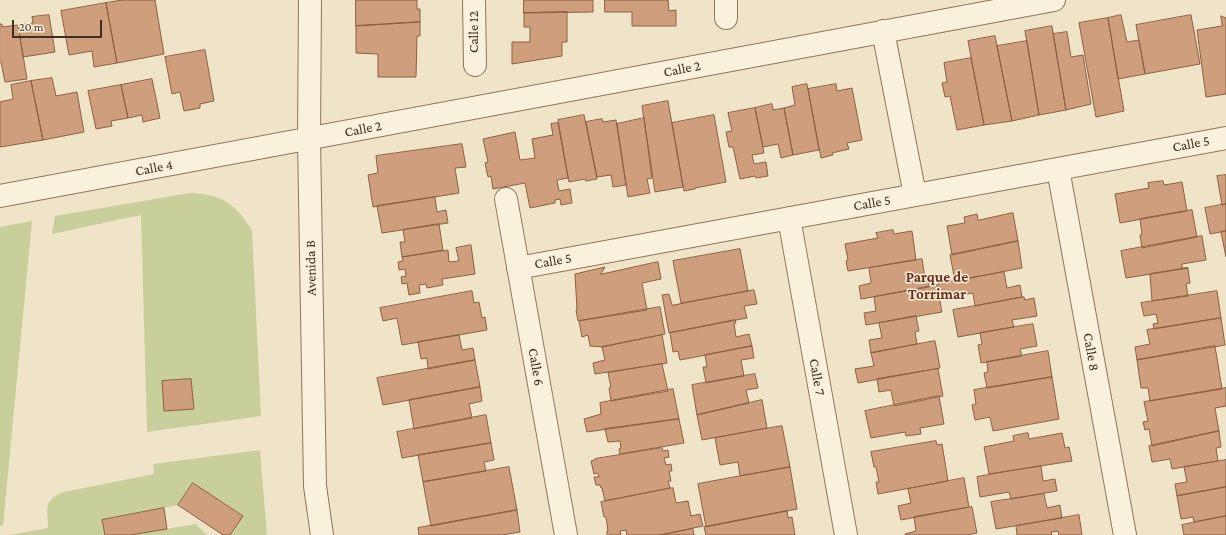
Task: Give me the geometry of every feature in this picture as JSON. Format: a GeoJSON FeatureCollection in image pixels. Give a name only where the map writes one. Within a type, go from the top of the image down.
{"type":"FeatureCollection","features":[{"type":"Feature","properties":{"kind":"street","name":"Avenida B"},"geometry":{"type":"LineString","coordinates":[[310,0],[309,139],[315,486],[322,535]]}},
{"type":"Feature","properties":{"kind":"street","name":"Calle 12"},"geometry":{"type":"LineString","coordinates":[[474,0],[475,65]]}},
{"type":"Feature","properties":{"kind":"street","name":"Calle 2"},"geometry":{"type":"LineString","coordinates":[[309,139],[883,32],[982,6],[1054,0]]}},
{"type":"Feature","properties":{"kind":"street"},"geometry":{"type":"LineString","coordinates":[[883,32],[915,195]]}},
{"type":"Feature","properties":{"kind":"street","name":"Calle 5"},"geometry":{"type":"LineString","coordinates":[[518,268],[1226,138]]}},
{"type":"Feature","properties":{"kind":"street","name":"Calle 4"},"geometry":{"type":"LineString","coordinates":[[0,196],[309,139]]}},
{"type":"Feature","properties":{"kind":"street","name":"Calle 8"},"geometry":{"type":"LineString","coordinates":[[1058,169],[1125,535]]}},
{"type":"Feature","properties":{"kind":"street","name":"Calle 6"},"geometry":{"type":"LineString","coordinates":[[506,199],[566,535]]}},
{"type":"Feature","properties":{"kind":"street","name":"Calle 7"},"geometry":{"type":"LineString","coordinates":[[789,218],[846,535]]}},
{"type":"Feature","properties":{"kind":"green space"},"geometry":{"type":"Polygon","coordinates":[[[190,193],[210,195],[226,202],[240,213],[252,230],[261,416],[147,432],[141,215],[52,234],[55,216],[190,193]]]}},
{"type":"Feature","properties":{"kind":"green space"},"geometry":{"type":"Polygon","coordinates":[[[32,221],[3,526],[0,526],[0,227],[32,221]]]}},
{"type":"Feature","properties":{"kind":"green space"},"geometry":{"type":"Polygon","coordinates":[[[260,450],[267,535],[230,535],[242,516],[193,483],[178,505],[102,520],[105,535],[10,535],[48,528],[47,509],[49,502],[52,498],[64,492],[154,474],[153,464],[260,450]]]}},
{"type":"Feature","properties":{"kind":"green space"},"geometry":{"type":"Polygon","coordinates":[[[196,524],[207,535],[130,535],[196,524]]]}},
{"type":"Feature","properties":{"kind":"building"},"geometry":{"type":"Polygon","coordinates":[[[123,0],[155,0],[164,54],[117,63],[106,3],[123,0]]]}},
{"type":"Feature","properties":{"kind":"building"},"geometry":{"type":"Polygon","coordinates":[[[356,0],[417,0],[417,9],[420,9],[420,22],[356,26],[356,0]]]}},
{"type":"Feature","properties":{"kind":"building"},"geometry":{"type":"Polygon","coordinates":[[[524,0],[593,0],[593,12],[524,13],[524,0]]]}},
{"type":"Feature","properties":{"kind":"building"},"geometry":{"type":"Polygon","coordinates":[[[605,0],[668,0],[669,11],[676,10],[676,26],[632,26],[632,12],[605,12],[605,0]]]}},
{"type":"Feature","properties":{"kind":"building"},"geometry":{"type":"Polygon","coordinates":[[[106,3],[117,63],[94,67],[92,51],[69,55],[61,11],[106,3]]]}},
{"type":"Feature","properties":{"kind":"building"},"geometry":{"type":"Polygon","coordinates":[[[567,12],[567,42],[562,42],[562,56],[512,64],[512,42],[530,42],[530,27],[524,27],[524,13],[567,12]]]}},
{"type":"Feature","properties":{"kind":"building"},"geometry":{"type":"Polygon","coordinates":[[[49,15],[55,52],[23,57],[18,25],[33,23],[32,17],[49,15]]]}},
{"type":"Feature","properties":{"kind":"building"},"geometry":{"type":"Polygon","coordinates":[[[1121,15],[1127,42],[1139,40],[1145,74],[1118,79],[1108,18],[1121,15]]]}},
{"type":"Feature","properties":{"kind":"building"},"geometry":{"type":"Polygon","coordinates":[[[1191,15],[1200,64],[1145,74],[1136,25],[1191,15]]]}},
{"type":"Feature","properties":{"kind":"building"},"geometry":{"type":"Polygon","coordinates":[[[1221,16],[1226,18],[1226,94],[1206,97],[1197,30],[1222,26],[1221,16]]]}},
{"type":"Feature","properties":{"kind":"building"},"geometry":{"type":"Polygon","coordinates":[[[1108,18],[1124,111],[1096,117],[1079,23],[1108,18]]]}},
{"type":"Feature","properties":{"kind":"building"},"geometry":{"type":"Polygon","coordinates":[[[420,22],[420,36],[417,36],[416,77],[378,77],[378,54],[356,53],[356,26],[420,22]]]}},
{"type":"Feature","properties":{"kind":"building"},"geometry":{"type":"Polygon","coordinates":[[[0,24],[2,24],[2,27],[18,25],[27,79],[5,82],[0,62],[0,24]]]}},
{"type":"Feature","properties":{"kind":"building"},"geometry":{"type":"Polygon","coordinates":[[[1052,26],[1066,110],[1039,115],[1025,31],[1052,26]]]}},
{"type":"Feature","properties":{"kind":"building"},"geometry":{"type":"Polygon","coordinates":[[[1067,32],[1071,57],[1083,55],[1091,104],[1066,110],[1053,34],[1067,32]]]}},
{"type":"Feature","properties":{"kind":"building"},"geometry":{"type":"Polygon","coordinates":[[[995,36],[1012,121],[984,125],[968,41],[995,36]]]}},
{"type":"Feature","properties":{"kind":"building"},"geometry":{"type":"Polygon","coordinates":[[[1027,41],[1039,115],[1012,121],[997,46],[1027,41]]]}},
{"type":"Feature","properties":{"kind":"building"},"geometry":{"type":"Polygon","coordinates":[[[205,50],[214,101],[200,104],[200,108],[184,111],[180,92],[172,94],[165,57],[205,50]]]}},
{"type":"Feature","properties":{"kind":"building"},"geometry":{"type":"Polygon","coordinates":[[[971,58],[984,125],[957,130],[950,96],[945,97],[942,83],[947,82],[944,63],[971,58]]]}},
{"type":"Feature","properties":{"kind":"building"},"geometry":{"type":"Polygon","coordinates":[[[52,78],[56,96],[77,92],[84,132],[43,140],[31,81],[52,78]]]}},
{"type":"Feature","properties":{"kind":"building"},"geometry":{"type":"Polygon","coordinates":[[[152,79],[160,118],[143,122],[142,115],[128,118],[121,85],[152,79]]]}},
{"type":"Feature","properties":{"kind":"building"},"geometry":{"type":"Polygon","coordinates":[[[31,81],[43,140],[0,147],[0,102],[13,99],[11,85],[31,81]]]}},
{"type":"Feature","properties":{"kind":"building"},"geometry":{"type":"Polygon","coordinates":[[[807,84],[819,150],[793,155],[784,108],[795,105],[792,87],[807,84]]]}},
{"type":"Feature","properties":{"kind":"building"},"geometry":{"type":"Polygon","coordinates":[[[836,84],[837,91],[852,88],[862,140],[847,143],[849,149],[832,153],[833,155],[821,158],[808,89],[836,84]]]}},
{"type":"Feature","properties":{"kind":"building"},"geometry":{"type":"Polygon","coordinates":[[[121,85],[128,118],[111,121],[112,126],[96,129],[88,91],[121,85]]]}},
{"type":"Feature","properties":{"kind":"building"},"geometry":{"type":"Polygon","coordinates":[[[668,101],[683,187],[655,192],[642,106],[668,101]]]}},
{"type":"Feature","properties":{"kind":"building"},"geometry":{"type":"Polygon","coordinates":[[[772,104],[773,110],[784,108],[793,155],[781,158],[778,144],[763,147],[755,108],[772,104]]]}},
{"type":"Feature","properties":{"kind":"building"},"geometry":{"type":"Polygon","coordinates":[[[755,108],[764,153],[752,155],[754,164],[766,162],[768,176],[756,178],[755,176],[740,179],[733,147],[729,147],[726,132],[732,131],[728,113],[755,108]]]}},
{"type":"Feature","properties":{"kind":"building"},"geometry":{"type":"Polygon","coordinates":[[[584,115],[597,179],[586,181],[585,179],[569,182],[558,120],[584,115]]]}},
{"type":"Feature","properties":{"kind":"building"},"geometry":{"type":"Polygon","coordinates":[[[714,115],[726,182],[684,191],[672,123],[714,115]]]}},
{"type":"Feature","properties":{"kind":"building"},"geometry":{"type":"Polygon","coordinates":[[[644,118],[652,178],[647,179],[650,193],[628,197],[617,124],[644,118]]]}},
{"type":"Feature","properties":{"kind":"building"},"geometry":{"type":"Polygon","coordinates":[[[602,119],[603,122],[616,120],[626,185],[613,187],[611,175],[597,177],[586,122],[602,119]]]}},
{"type":"Feature","properties":{"kind":"building"},"geometry":{"type":"Polygon","coordinates":[[[558,123],[568,178],[557,180],[559,191],[570,189],[572,203],[561,205],[560,199],[555,200],[555,203],[530,208],[525,183],[493,189],[491,176],[488,177],[485,163],[488,162],[483,139],[515,132],[520,160],[535,158],[532,139],[553,135],[551,124],[558,123]]]}},
{"type":"Feature","properties":{"kind":"building"},"geometry":{"type":"Polygon","coordinates":[[[462,144],[466,167],[455,168],[459,193],[373,207],[368,175],[378,173],[376,156],[462,144]]]}},
{"type":"Feature","properties":{"kind":"building"},"geometry":{"type":"Polygon","coordinates":[[[1226,175],[1226,204],[1222,205],[1217,176],[1226,175]]]}},
{"type":"Feature","properties":{"kind":"building"},"geometry":{"type":"Polygon","coordinates":[[[1163,181],[1164,185],[1182,182],[1187,211],[1120,223],[1115,194],[1149,188],[1148,183],[1163,181]]]}},
{"type":"Feature","properties":{"kind":"building"},"geometry":{"type":"Polygon","coordinates":[[[435,197],[437,212],[446,210],[448,223],[382,233],[377,206],[435,197]]]}},
{"type":"Feature","properties":{"kind":"building"},"geometry":{"type":"Polygon","coordinates":[[[1226,204],[1226,231],[1210,234],[1205,208],[1226,204]]]}},
{"type":"Feature","properties":{"kind":"building"},"geometry":{"type":"Polygon","coordinates":[[[1192,210],[1197,237],[1142,248],[1140,219],[1192,210]]]}},
{"type":"Feature","properties":{"kind":"building"},"geometry":{"type":"Polygon","coordinates":[[[1013,213],[1018,241],[952,255],[947,226],[965,223],[964,217],[977,214],[978,220],[1013,213]]]}},
{"type":"Feature","properties":{"kind":"building"},"geometry":{"type":"Polygon","coordinates":[[[439,224],[443,250],[402,257],[400,242],[405,242],[403,230],[439,224]]]}},
{"type":"Feature","properties":{"kind":"building"},"geometry":{"type":"Polygon","coordinates":[[[893,230],[894,234],[912,231],[916,260],[848,271],[846,261],[848,260],[845,244],[878,238],[876,233],[893,230]]]}},
{"type":"Feature","properties":{"kind":"building"},"geometry":{"type":"Polygon","coordinates":[[[1226,231],[1226,257],[1221,232],[1226,231]]]}},
{"type":"Feature","properties":{"kind":"building"},"geometry":{"type":"Polygon","coordinates":[[[1202,236],[1206,260],[1182,264],[1182,268],[1188,268],[1126,278],[1121,251],[1202,236]]]}},
{"type":"Feature","properties":{"kind":"building"},"geometry":{"type":"Polygon","coordinates":[[[1018,241],[1022,268],[955,281],[950,255],[1018,241]]]}},
{"type":"Feature","properties":{"kind":"building"},"geometry":{"type":"Polygon","coordinates":[[[471,245],[475,274],[442,279],[443,285],[427,288],[426,284],[419,285],[420,293],[409,295],[407,283],[402,284],[401,277],[406,276],[405,269],[399,270],[398,262],[403,261],[402,257],[448,250],[449,262],[459,261],[456,248],[471,245]]]}},
{"type":"Feature","properties":{"kind":"building"},"geometry":{"type":"Polygon","coordinates":[[[740,249],[748,291],[681,303],[673,261],[740,249]]]}},
{"type":"Feature","properties":{"kind":"building"},"geometry":{"type":"Polygon","coordinates":[[[922,259],[925,278],[928,277],[929,287],[861,299],[859,286],[871,283],[869,268],[922,259]]]}},
{"type":"Feature","properties":{"kind":"building"},"geometry":{"type":"Polygon","coordinates":[[[658,262],[661,279],[642,283],[647,310],[578,321],[576,310],[575,274],[605,267],[601,274],[658,262]]]}},
{"type":"Feature","properties":{"kind":"building"},"geometry":{"type":"Polygon","coordinates":[[[1188,268],[1190,283],[1186,284],[1188,296],[1152,301],[1150,274],[1188,268]]]}},
{"type":"Feature","properties":{"kind":"building"},"geometry":{"type":"Polygon","coordinates":[[[1004,272],[1007,288],[1020,285],[1022,297],[975,306],[973,293],[941,299],[938,284],[1004,272]]]}},
{"type":"Feature","properties":{"kind":"building"},"geometry":{"type":"Polygon","coordinates":[[[937,285],[942,312],[866,325],[864,313],[876,311],[874,297],[937,285]]]}},
{"type":"Feature","properties":{"kind":"building"},"geometry":{"type":"Polygon","coordinates":[[[754,290],[757,304],[744,306],[747,318],[669,333],[662,295],[669,294],[672,305],[754,290]]]}},
{"type":"Feature","properties":{"kind":"building"},"geometry":{"type":"Polygon","coordinates":[[[472,291],[474,303],[479,302],[482,318],[485,317],[487,330],[402,345],[397,318],[383,321],[380,308],[472,291]]]}},
{"type":"Feature","properties":{"kind":"building"},"geometry":{"type":"Polygon","coordinates":[[[1217,291],[1221,318],[1154,329],[1153,324],[1158,323],[1156,314],[1144,316],[1141,303],[1217,291]]]}},
{"type":"Feature","properties":{"kind":"building"},"geometry":{"type":"Polygon","coordinates":[[[1024,297],[1025,300],[1034,298],[1037,316],[1012,320],[1014,327],[958,337],[953,310],[1024,297]]]}},
{"type":"Feature","properties":{"kind":"building"},"geometry":{"type":"Polygon","coordinates":[[[660,307],[665,334],[602,347],[590,346],[588,335],[582,337],[579,321],[660,307]]]}},
{"type":"Feature","properties":{"kind":"building"},"geometry":{"type":"Polygon","coordinates":[[[916,316],[919,331],[915,332],[917,344],[871,353],[869,340],[882,338],[879,323],[916,316]]]}},
{"type":"Feature","properties":{"kind":"building"},"geometry":{"type":"Polygon","coordinates":[[[1221,318],[1225,345],[1137,360],[1135,347],[1150,344],[1147,330],[1221,318]]]}},
{"type":"Feature","properties":{"kind":"building"},"geometry":{"type":"Polygon","coordinates":[[[735,320],[736,337],[749,334],[752,346],[680,360],[678,351],[673,352],[670,333],[735,320]]]}},
{"type":"Feature","properties":{"kind":"building"},"geometry":{"type":"Polygon","coordinates":[[[1033,324],[1037,346],[1020,349],[1022,356],[981,363],[978,345],[982,344],[980,333],[1033,324]]]}},
{"type":"Feature","properties":{"kind":"building"},"geometry":{"type":"Polygon","coordinates":[[[459,335],[462,350],[473,348],[475,360],[428,369],[427,358],[421,359],[418,342],[459,335]]]}},
{"type":"Feature","properties":{"kind":"building"},"geometry":{"type":"Polygon","coordinates":[[[662,335],[667,363],[595,374],[593,363],[605,360],[602,347],[662,335]]]}},
{"type":"Feature","properties":{"kind":"building"},"geometry":{"type":"Polygon","coordinates":[[[935,341],[940,368],[858,383],[855,369],[874,366],[871,353],[935,341]]]}},
{"type":"Feature","properties":{"kind":"building"},"geometry":{"type":"Polygon","coordinates":[[[752,346],[754,358],[741,360],[744,376],[706,383],[703,367],[707,367],[705,355],[752,346]]]}},
{"type":"Feature","properties":{"kind":"building"},"geometry":{"type":"Polygon","coordinates":[[[1215,346],[1222,389],[1150,401],[1148,388],[1141,388],[1137,360],[1215,346]]]}},
{"type":"Feature","properties":{"kind":"building"},"geometry":{"type":"Polygon","coordinates":[[[1048,351],[1052,377],[987,388],[984,373],[988,372],[987,362],[1048,351]]]}},
{"type":"Feature","properties":{"kind":"building"},"geometry":{"type":"Polygon","coordinates":[[[475,360],[480,387],[383,405],[377,378],[475,360]]]}},
{"type":"Feature","properties":{"kind":"building"},"geometry":{"type":"Polygon","coordinates":[[[662,364],[668,391],[611,401],[609,388],[611,387],[608,373],[662,364]]]}},
{"type":"Feature","properties":{"kind":"building"},"geometry":{"type":"Polygon","coordinates":[[[938,369],[943,396],[894,406],[891,390],[879,392],[877,379],[938,369]]]}},
{"type":"Feature","properties":{"kind":"building"},"geometry":{"type":"Polygon","coordinates":[[[755,374],[758,388],[746,390],[749,403],[697,415],[692,385],[755,374]]]}},
{"type":"Feature","properties":{"kind":"building"},"geometry":{"type":"Polygon","coordinates":[[[1052,377],[1059,419],[993,431],[990,417],[975,420],[972,405],[976,404],[974,390],[1052,377]]]}},
{"type":"Feature","properties":{"kind":"building"},"geometry":{"type":"Polygon","coordinates":[[[191,379],[194,409],[164,411],[162,381],[191,379]]]}},
{"type":"Feature","properties":{"kind":"building"},"geometry":{"type":"Polygon","coordinates":[[[480,387],[482,401],[469,404],[472,418],[414,429],[409,400],[480,387]]]}},
{"type":"Feature","properties":{"kind":"building"},"geometry":{"type":"Polygon","coordinates":[[[1226,388],[1226,406],[1215,408],[1219,431],[1152,446],[1149,429],[1145,430],[1143,422],[1148,421],[1144,402],[1226,388]]]}},
{"type":"Feature","properties":{"kind":"building"},"geometry":{"type":"Polygon","coordinates":[[[673,389],[679,419],[587,432],[584,419],[601,414],[600,403],[673,389]]]}},
{"type":"Feature","properties":{"kind":"building"},"geometry":{"type":"Polygon","coordinates":[[[939,396],[944,424],[920,428],[921,434],[906,436],[905,432],[871,438],[865,411],[939,396]]]}},
{"type":"Feature","properties":{"kind":"building"},"geometry":{"type":"Polygon","coordinates":[[[762,400],[767,428],[702,440],[697,415],[762,400]]]}},
{"type":"Feature","properties":{"kind":"building"},"geometry":{"type":"Polygon","coordinates":[[[486,415],[491,443],[402,458],[397,432],[486,415]]]}},
{"type":"Feature","properties":{"kind":"building"},"geometry":{"type":"Polygon","coordinates":[[[679,419],[684,443],[620,454],[620,441],[608,442],[605,429],[679,419]]]}},
{"type":"Feature","properties":{"kind":"building"},"geometry":{"type":"Polygon","coordinates":[[[782,426],[790,467],[740,476],[738,462],[720,465],[715,438],[782,426]]]}},
{"type":"Feature","properties":{"kind":"building"},"geometry":{"type":"Polygon","coordinates":[[[1219,431],[1221,447],[1216,448],[1218,461],[1172,469],[1170,459],[1152,462],[1149,446],[1219,431]]]}},
{"type":"Feature","properties":{"kind":"building"},"geometry":{"type":"Polygon","coordinates":[[[1028,433],[1029,439],[1062,433],[1065,448],[1069,447],[1072,461],[989,474],[984,447],[1014,441],[1013,436],[1028,433]]]}},
{"type":"Feature","properties":{"kind":"building"},"geometry":{"type":"Polygon","coordinates":[[[936,441],[937,445],[942,444],[948,481],[878,494],[876,482],[879,482],[871,452],[936,441]]]}},
{"type":"Feature","properties":{"kind":"building"},"geometry":{"type":"Polygon","coordinates":[[[491,443],[494,460],[484,462],[486,471],[423,482],[418,455],[491,443]]]}},
{"type":"Feature","properties":{"kind":"building"},"geometry":{"type":"Polygon","coordinates":[[[662,448],[663,451],[668,450],[669,457],[664,458],[666,465],[671,464],[672,471],[669,471],[671,481],[668,481],[670,488],[605,501],[602,488],[600,485],[596,485],[594,477],[599,477],[598,473],[594,474],[591,461],[595,459],[662,448]]]}},
{"type":"Feature","properties":{"kind":"building"},"geometry":{"type":"Polygon","coordinates":[[[1226,460],[1226,487],[1177,496],[1175,484],[1187,482],[1184,467],[1226,460]]]}},
{"type":"Feature","properties":{"kind":"building"},"geometry":{"type":"Polygon","coordinates":[[[1041,466],[1043,481],[1055,479],[1057,491],[1011,499],[1009,492],[980,497],[977,477],[1041,466]]]}},
{"type":"Feature","properties":{"kind":"building"},"geometry":{"type":"Polygon","coordinates":[[[509,467],[517,510],[431,526],[423,482],[509,467]]]}},
{"type":"Feature","properties":{"kind":"building"},"geometry":{"type":"Polygon","coordinates":[[[790,467],[797,509],[706,527],[698,484],[790,467]]]}},
{"type":"Feature","properties":{"kind":"building"},"geometry":{"type":"Polygon","coordinates":[[[964,478],[969,507],[901,520],[898,506],[911,503],[908,489],[964,478]]]}},
{"type":"Feature","properties":{"kind":"building"},"geometry":{"type":"Polygon","coordinates":[[[193,483],[243,516],[230,535],[223,535],[178,505],[193,483]]]}},
{"type":"Feature","properties":{"kind":"building"},"geometry":{"type":"Polygon","coordinates":[[[1226,487],[1226,516],[1194,522],[1193,517],[1181,519],[1177,496],[1226,487]]]}},
{"type":"Feature","properties":{"kind":"building"},"geometry":{"type":"Polygon","coordinates":[[[673,488],[676,503],[688,501],[691,516],[700,514],[703,526],[660,535],[627,535],[626,530],[620,531],[621,535],[607,535],[608,531],[606,517],[604,517],[601,502],[673,488]]]}},
{"type":"Feature","properties":{"kind":"building"},"geometry":{"type":"Polygon","coordinates":[[[1044,494],[1047,508],[1060,505],[1062,518],[996,529],[991,502],[1044,494]]]}},
{"type":"Feature","properties":{"kind":"building"},"geometry":{"type":"Polygon","coordinates":[[[972,507],[977,533],[967,535],[905,535],[916,531],[914,517],[972,507]]]}},
{"type":"Feature","properties":{"kind":"building"},"geometry":{"type":"Polygon","coordinates":[[[164,508],[167,529],[130,535],[105,535],[102,520],[164,508]]]}},
{"type":"Feature","properties":{"kind":"building"},"geometry":{"type":"Polygon","coordinates":[[[517,510],[520,532],[502,535],[419,535],[418,528],[517,510]]]}},
{"type":"Feature","properties":{"kind":"building"},"geometry":{"type":"Polygon","coordinates":[[[787,511],[788,518],[792,517],[795,535],[706,535],[704,527],[787,511]]]}},
{"type":"Feature","properties":{"kind":"building"},"geometry":{"type":"Polygon","coordinates":[[[1079,515],[1082,535],[1059,535],[1058,531],[1051,532],[1052,535],[1017,535],[1016,526],[1079,515]]]}},
{"type":"Feature","properties":{"kind":"building"},"geometry":{"type":"Polygon","coordinates":[[[1226,516],[1226,535],[1184,535],[1182,525],[1226,516]]]}},
{"type":"Feature","properties":{"kind":"building"},"geometry":{"type":"Polygon","coordinates":[[[693,529],[694,535],[660,535],[693,529]]]}},
{"type":"Feature","properties":{"kind":"district","name":"Parque de Torrimar"},"geometry":{"type":"Point","coordinates":[937,286]}}]}
